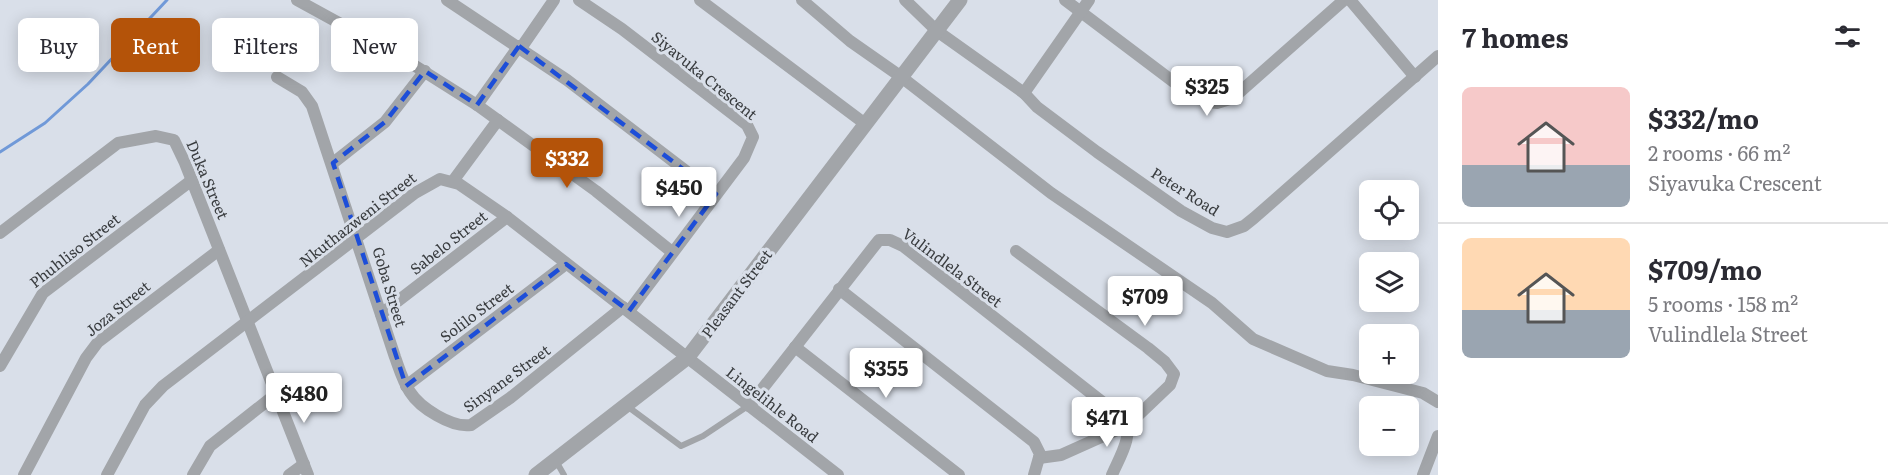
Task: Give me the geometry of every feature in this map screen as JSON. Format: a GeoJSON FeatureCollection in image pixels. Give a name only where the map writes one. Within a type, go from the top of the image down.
{"type":"FeatureCollection","features":[{"type":"Feature","properties":{"kind":"street"},"geometry":{"type":"LineString","coordinates":[[297,0],[425,71],[477,105],[672,252]]}},
{"type":"Feature","properties":{"kind":"street"},"geometry":{"type":"LineString","coordinates":[[447,0],[567,80],[716,194]]}},
{"type":"Feature","properties":{"kind":"street"},"geometry":{"type":"LineString","coordinates":[[477,105],[554,0]]}},
{"type":"Feature","properties":{"kind":"street","name":"Siyavuka Crescent"},"geometry":{"type":"LineString","coordinates":[[579,0],[622,29],[750,130],[753,137],[750,147],[716,194],[626,309]]}},
{"type":"Feature","properties":{"kind":"street"},"geometry":{"type":"LineString","coordinates":[[700,0],[864,123]]}},
{"type":"Feature","properties":{"kind":"street"},"geometry":{"type":"LineString","coordinates":[[802,0],[850,41],[900,76],[1080,214],[1212,303],[1252,339],[1327,371],[1353,375],[1423,393],[1438,402]]}},
{"type":"Feature","properties":{"kind":"street","name":"Peter Road"},"geometry":{"type":"LineString","coordinates":[[905,0],[937,31],[1024,93],[1048,116],[1181,212],[1212,228],[1227,232],[1244,226],[1254,218],[1438,56]]}},
{"type":"Feature","properties":{"kind":"street","name":"Pleasant Street"},"geometry":{"type":"LineString","coordinates":[[536,475],[688,357],[864,123],[960,0]]}},
{"type":"Feature","properties":{"kind":"street"},"geometry":{"type":"LineString","coordinates":[[1065,0],[1187,92],[1208,102],[1217,103],[1239,94],[1344,0]]}},
{"type":"Feature","properties":{"kind":"street"},"geometry":{"type":"LineString","coordinates":[[1024,93],[1089,0]]}},
{"type":"Feature","properties":{"kind":"street"},"geometry":{"type":"LineString","coordinates":[[1350,0],[1415,77]]}},
{"type":"Feature","properties":{"kind":"street"},"geometry":{"type":"LineString","coordinates":[[333,163],[385,122],[425,71]]}},
{"type":"Feature","properties":{"kind":"street","name":"Goba Street"},"geometry":{"type":"LineString","coordinates":[[277,78],[307,96],[333,163],[406,386]]}},
{"type":"Feature","properties":{"kind":"street"},"geometry":{"type":"LineString","coordinates":[[498,120],[453,182],[507,218],[688,357]]}},
{"type":"Feature","properties":{"kind":"street","name":"Duka Street"},"geometry":{"type":"LineString","coordinates":[[0,233],[124,141],[156,136],[168,137],[178,147],[192,180],[306,470]]}},
{"type":"Feature","properties":{"kind":"street","name":"Nkuthazweni Street"},"geometry":{"type":"LineString","coordinates":[[107,475],[153,396],[429,184],[440,179],[453,182]]}},
{"type":"Feature","properties":{"kind":"street","name":"Phuhliso Street"},"geometry":{"type":"LineString","coordinates":[[0,366],[43,293],[192,180]]}},
{"type":"Feature","properties":{"kind":"street","name":"Sabelo Street"},"geometry":{"type":"LineString","coordinates":[[381,314],[507,218]]}},
{"type":"Feature","properties":{"kind":"street","name":"Vulindlela Street"},"geometry":{"type":"LineString","coordinates":[[749,406],[879,240],[896,242],[1128,425]]}},
{"type":"Feature","properties":{"kind":"street","name":"Joza Street"},"geometry":{"type":"LineString","coordinates":[[24,475],[86,358],[98,342],[219,249]]}},
{"type":"Feature","properties":{"kind":"street"},"geometry":{"type":"LineString","coordinates":[[1016,251],[1148,348],[1173,370],[1174,380],[1170,385],[1128,425],[1061,455],[1039,458]]}},
{"type":"Feature","properties":{"kind":"street","name":"Solilo Street"},"geometry":{"type":"LineString","coordinates":[[406,386],[566,264]]}},
{"type":"Feature","properties":{"kind":"street"},"geometry":{"type":"LineString","coordinates":[[839,289],[1034,442],[1040,450],[1034,475]]}},
{"type":"Feature","properties":{"kind":"street","name":"Sinyane Street"},"geometry":{"type":"LineString","coordinates":[[406,386],[419,403],[456,424],[471,425],[626,309]]}},
{"type":"Feature","properties":{"kind":"street"},"geometry":{"type":"LineString","coordinates":[[795,347],[959,475]]}},
{"type":"Feature","properties":{"kind":"street","name":"Lingelihle Road"},"geometry":{"type":"LineString","coordinates":[[688,357],[838,475]]}},
{"type":"Feature","properties":{"kind":"street"},"geometry":{"type":"LineString","coordinates":[[193,475],[210,446],[276,394]]}},
{"type":"Feature","properties":{"kind":"street"},"geometry":{"type":"LineString","coordinates":[[1112,475],[1128,433],[1128,425]]}},
{"type":"Feature","properties":{"kind":"street"},"geometry":{"type":"LineString","coordinates":[[1423,475],[1438,436]]}},
{"type":"Feature","properties":{"kind":"street"},"geometry":{"type":"LineString","coordinates":[[289,475],[306,470]]}},
{"type":"Feature","properties":{"kind":"lane"},"geometry":{"type":"LineString","coordinates":[[627,406],[681,446],[697,440],[749,406]]}},
{"type":"Feature","properties":{"kind":"lane"},"geometry":{"type":"LineString","coordinates":[[555,460],[564,475]]}},
{"type":"Feature","properties":{"kind":"highlighted area"},"geometry":{"type":"Polygon","coordinates":[[[519,46],[716,194],[629,311],[566,264],[406,386],[333,163],[385,122],[425,71],[477,105],[519,46]]]}},
{"type":"Feature","properties":{"kind":"waterway"},"geometry":{"type":"LineString","coordinates":[[0,152],[45,123],[88,84],[167,0]]}}]}
